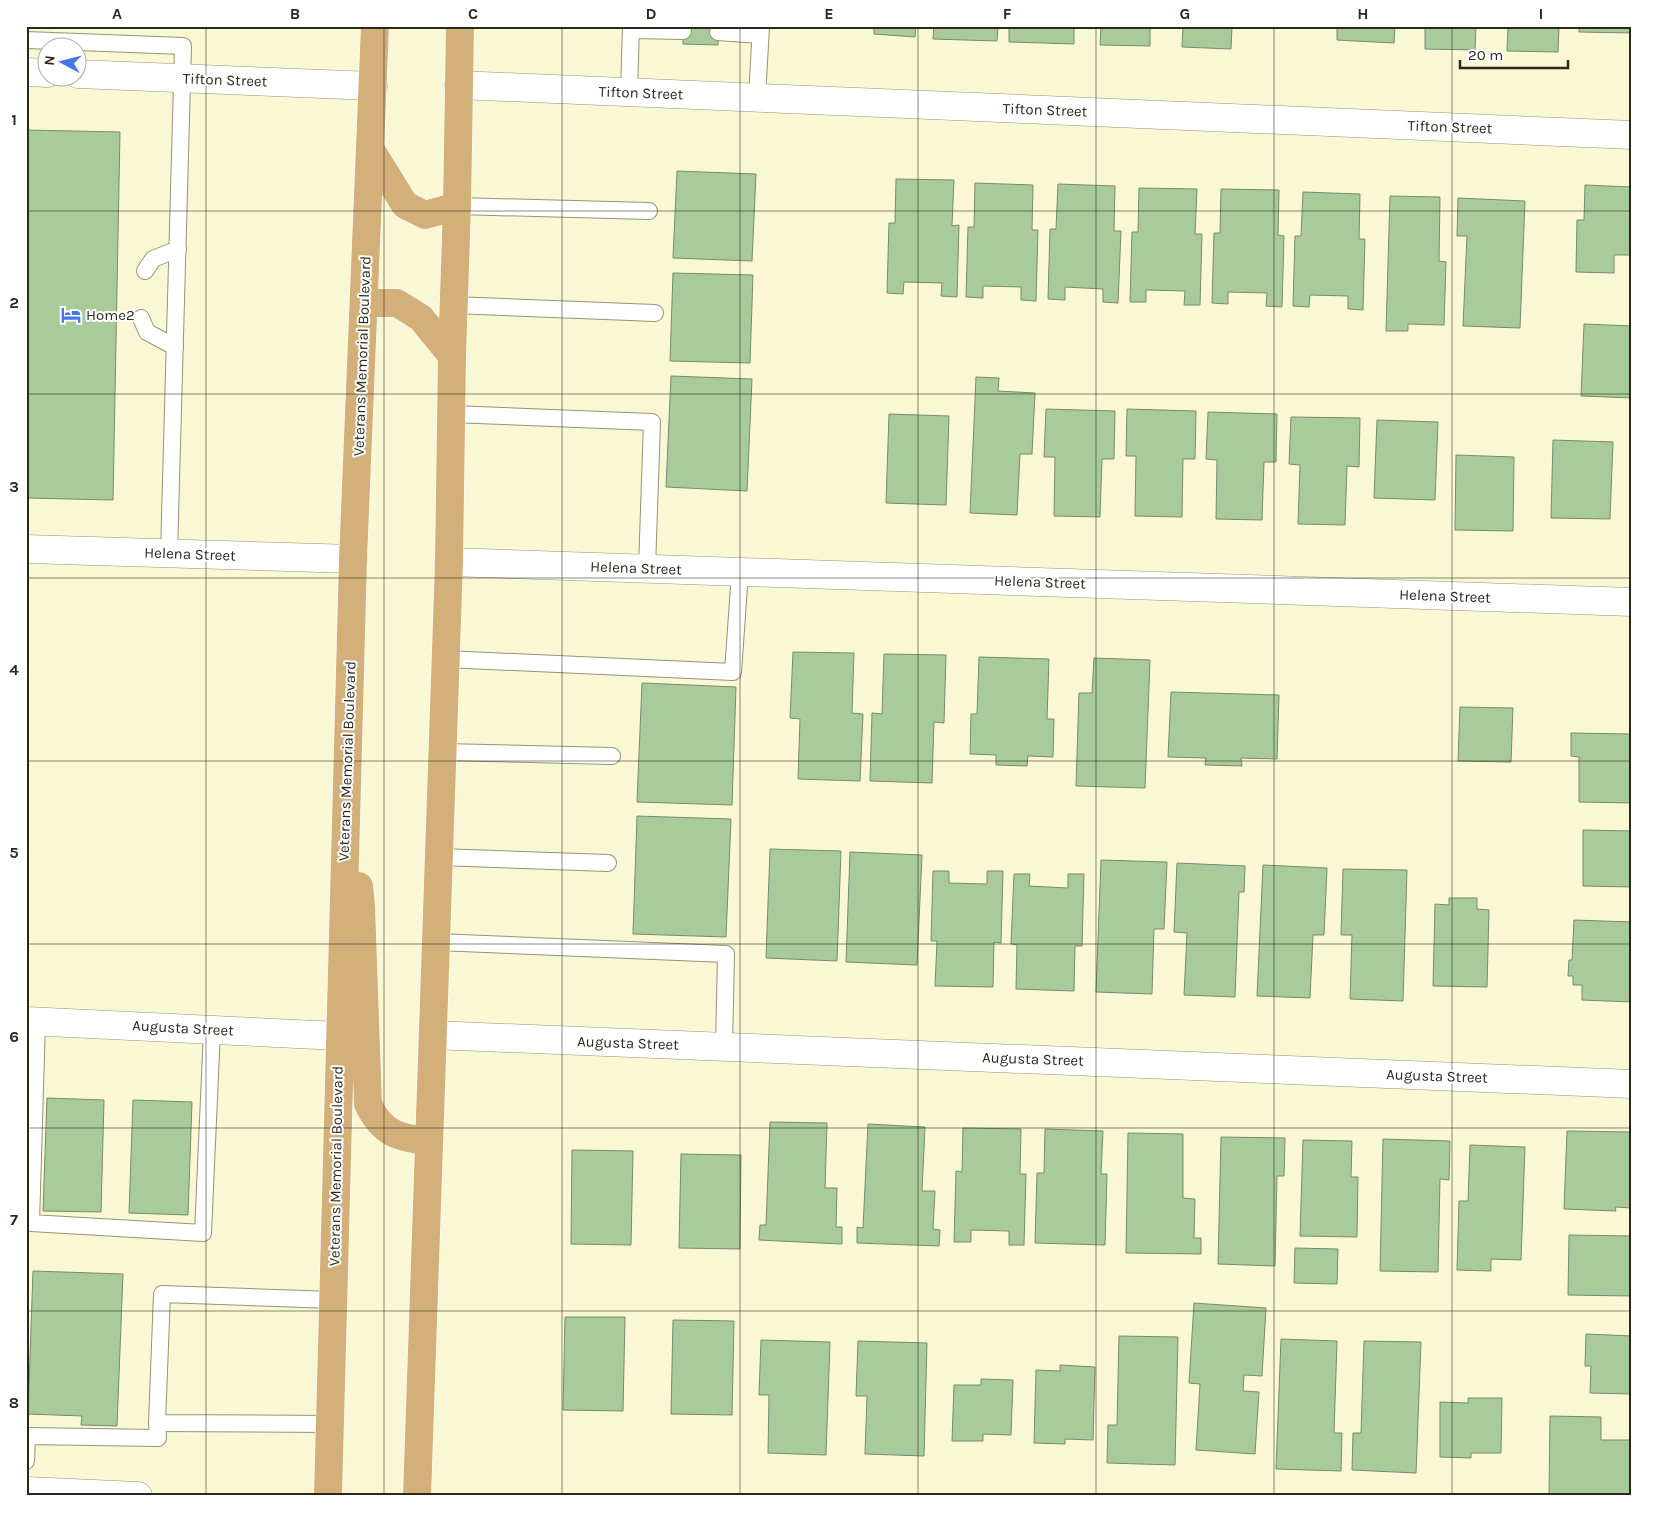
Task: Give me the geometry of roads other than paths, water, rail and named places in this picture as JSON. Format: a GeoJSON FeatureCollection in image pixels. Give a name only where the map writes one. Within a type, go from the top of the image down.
{"type":"FeatureCollection","features":[{"type":"Feature","properties":{"kind":"main road","name":"Veterans Memorial Boulevard"},"geometry":{"type":"LineString","coordinates":[[328,1496],[353,559],[371,150],[374,26]]}},
{"type":"Feature","properties":{"kind":"main road"},"geometry":{"type":"LineString","coordinates":[[417,1496],[449,562],[460,26]]}},
{"type":"Feature","properties":{"kind":"main road"},"geometry":{"type":"LineString","coordinates":[[371,150],[404,205],[425,215],[457,206]]}},
{"type":"Feature","properties":{"kind":"main road"},"geometry":{"type":"LineString","coordinates":[[364,303],[397,303],[420,318],[452,356]]}},
{"type":"Feature","properties":{"kind":"main road"},"geometry":{"type":"LineString","coordinates":[[346,785],[362,906],[368,1104],[375,1119],[388,1131],[410,1140],[429,1142]]}},
{"type":"Feature","properties":{"kind":"street","name":"Tifton Street"},"geometry":{"type":"LineString","coordinates":[[88,74],[373,86]]}},
{"type":"Feature","properties":{"kind":"street","name":"Tifton Street"},"geometry":{"type":"LineString","coordinates":[[459,85],[1632,135]]}},
{"type":"Feature","properties":{"kind":"street","name":"Helena Street"},"geometry":{"type":"LineString","coordinates":[[26,549],[353,559]]}},
{"type":"Feature","properties":{"kind":"street","name":"Helena Street"},"geometry":{"type":"LineString","coordinates":[[449,562],[1632,602]]}},
{"type":"Feature","properties":{"kind":"street","name":"Augusta Street"},"geometry":{"type":"LineString","coordinates":[[32,1021],[339,1036]]}},
{"type":"Feature","properties":{"kind":"street","name":"Augusta Street"},"geometry":{"type":"LineString","coordinates":[[433,1035],[1632,1084]]}},
{"type":"Feature","properties":{"kind":"street"},"geometry":{"type":"LineString","coordinates":[[26,1491],[138,1496]]}},
{"type":"Feature","properties":{"kind":"lane"},"geometry":{"type":"LineString","coordinates":[[629,92],[631,28],[683,31]]}},
{"type":"Feature","properties":{"kind":"lane"},"geometry":{"type":"LineString","coordinates":[[718,32],[760,30],[757,98]]}},
{"type":"Feature","properties":{"kind":"lane"},"geometry":{"type":"LineString","coordinates":[[26,40],[183,46],[169,554]]}},
{"type":"Feature","properties":{"kind":"lane"},"geometry":{"type":"LineString","coordinates":[[457,206],[648,210]]}},
{"type":"Feature","properties":{"kind":"lane"},"geometry":{"type":"LineString","coordinates":[[144,271],[153,259],[178,249]]}},
{"type":"Feature","properties":{"kind":"lane"},"geometry":{"type":"LineString","coordinates":[[453,305],[654,313]]}},
{"type":"Feature","properties":{"kind":"lane"},"geometry":{"type":"LineString","coordinates":[[141,318],[147,332],[175,347]]}},
{"type":"Feature","properties":{"kind":"lane"},"geometry":{"type":"LineString","coordinates":[[451,414],[652,422],[647,568]]}},
{"type":"Feature","properties":{"kind":"lane"},"geometry":{"type":"LineString","coordinates":[[446,659],[733,672],[740,572]]}},
{"type":"Feature","properties":{"kind":"lane"},"geometry":{"type":"LineString","coordinates":[[442,752],[612,756]]}},
{"type":"Feature","properties":{"kind":"lane"},"geometry":{"type":"LineString","coordinates":[[439,856],[608,863]]}},
{"type":"Feature","properties":{"kind":"lane"},"geometry":{"type":"LineString","coordinates":[[436,942],[726,954],[724,1047]]}},
{"type":"Feature","properties":{"kind":"lane"},"geometry":{"type":"LineString","coordinates":[[32,1021],[31,1222],[203,1233],[212,1030]]}},
{"type":"Feature","properties":{"kind":"lane"},"geometry":{"type":"LineString","coordinates":[[26,1461],[27,1436],[158,1438],[162,1294],[333,1300]]}},
{"type":"Feature","properties":{"kind":"lane"},"geometry":{"type":"LineString","coordinates":[[157,1423],[330,1424]]}},
{"type":"Feature","properties":{"kind":"place","name":"Home2"},"geometry":{"type":"Point","coordinates":[71,315]}}]}
